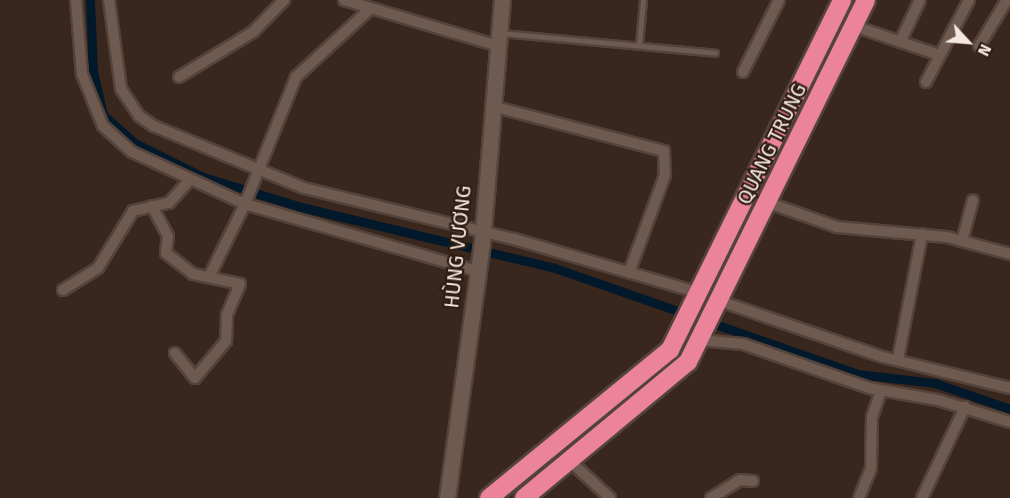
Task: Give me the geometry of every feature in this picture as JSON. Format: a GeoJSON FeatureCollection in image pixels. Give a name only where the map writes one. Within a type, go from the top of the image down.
{"type":"FeatureCollection","features":[{"type":"Feature","properties":{"kind":"highway","name":"QUANG TRUNG"},"geometry":{"type":"LineString","coordinates":[[594,416],[657,363],[686,321],[786,120],[842,0]]}},
{"type":"Feature","properties":{"kind":"highway","name":"QUANG TRUNG"},"geometry":{"type":"LineString","coordinates":[[703,336],[805,130],[866,0]]}},
{"type":"Feature","properties":{"kind":"highway"},"geometry":{"type":"LineString","coordinates":[[786,120],[805,130]]}},
{"type":"Feature","properties":{"kind":"highway"},"geometry":{"type":"LineString","coordinates":[[524,498],[664,387],[703,336]]}},
{"type":"Feature","properties":{"kind":"highway"},"geometry":{"type":"LineString","coordinates":[[489,498],[594,416],[607,433]]}},
{"type":"Feature","properties":{"kind":"street"},"geometry":{"type":"LineString","coordinates":[[76,0],[82,74],[94,115],[128,149],[189,180],[246,202],[478,269]]}},
{"type":"Feature","properties":{"kind":"street"},"geometry":{"type":"LineString","coordinates":[[110,0],[122,89],[139,116],[259,174],[482,239],[628,273],[699,295]]}},
{"type":"Feature","properties":{"kind":"street"},"geometry":{"type":"LineString","coordinates":[[179,76],[253,32],[284,0]]}},
{"type":"Feature","properties":{"kind":"street"},"geometry":{"type":"LineString","coordinates":[[344,0],[369,9],[498,39]]}},
{"type":"Feature","properties":{"kind":"street","name":"HÙNG VƯƠNG"},"geometry":{"type":"LineString","coordinates":[[447,498],[482,239],[502,0]]}},
{"type":"Feature","properties":{"kind":"street"},"geometry":{"type":"LineString","coordinates":[[743,72],[779,0]]}},
{"type":"Feature","properties":{"kind":"street"},"geometry":{"type":"LineString","coordinates":[[901,40],[920,0]]}},
{"type":"Feature","properties":{"kind":"street"},"geometry":{"type":"LineString","coordinates":[[926,82],[969,0]]}},
{"type":"Feature","properties":{"kind":"street"},"geometry":{"type":"LineString","coordinates":[[979,46],[1006,0]]}},
{"type":"Feature","properties":{"kind":"street"},"geometry":{"type":"LineString","coordinates":[[210,275],[259,174],[296,77],[369,9]]}},
{"type":"Feature","properties":{"kind":"street"},"geometry":{"type":"LineString","coordinates":[[854,26],[901,40],[939,55]]}},
{"type":"Feature","properties":{"kind":"street"},"geometry":{"type":"LineString","coordinates":[[492,106],[664,151],[664,176],[628,273]]}},
{"type":"Feature","properties":{"kind":"street"},"geometry":{"type":"LineString","coordinates":[[63,290],[98,268],[133,211],[173,201],[189,180]]}},
{"type":"Feature","properties":{"kind":"street"},"geometry":{"type":"LineString","coordinates":[[962,241],[973,200]]}},
{"type":"Feature","properties":{"kind":"street"},"geometry":{"type":"LineString","coordinates":[[769,203],[837,227],[922,234],[962,241],[1010,254]]}},
{"type":"Feature","properties":{"kind":"street"},"geometry":{"type":"LineString","coordinates":[[152,206],[168,236],[166,253],[193,274],[210,275],[240,284],[227,315],[226,341],[194,378],[175,353]]}},
{"type":"Feature","properties":{"kind":"street"},"geometry":{"type":"LineString","coordinates":[[898,359],[922,234]]}},
{"type":"Feature","properties":{"kind":"street"},"geometry":{"type":"LineString","coordinates":[[719,304],[898,359],[1010,388]]}},
{"type":"Feature","properties":{"kind":"street"},"geometry":{"type":"LineString","coordinates":[[703,336],[743,344],[881,391],[965,407],[1010,422]]}},
{"type":"Feature","properties":{"kind":"street"},"geometry":{"type":"LineString","coordinates":[[859,498],[871,468],[872,417],[881,391]]}},
{"type":"Feature","properties":{"kind":"street"},"geometry":{"type":"LineString","coordinates":[[922,498],[965,407]]}},
{"type":"Feature","properties":{"kind":"street"},"geometry":{"type":"LineString","coordinates":[[571,462],[610,498]]}},
{"type":"Feature","properties":{"kind":"street"},"geometry":{"type":"LineString","coordinates":[[711,498],[740,480],[753,481]]}},
{"type":"Feature","properties":{"kind":"lane"},"geometry":{"type":"LineString","coordinates":[[639,44],[643,0]]}},
{"type":"Feature","properties":{"kind":"lane"},"geometry":{"type":"LineString","coordinates":[[498,39],[639,44],[716,53]]}},
{"type":"Feature","properties":{"kind":"waterway"},"geometry":{"type":"LineString","coordinates":[[90,0],[93,71],[103,115],[135,143],[203,177],[301,207],[555,268],[858,374],[935,383],[1010,409]]}}]}
